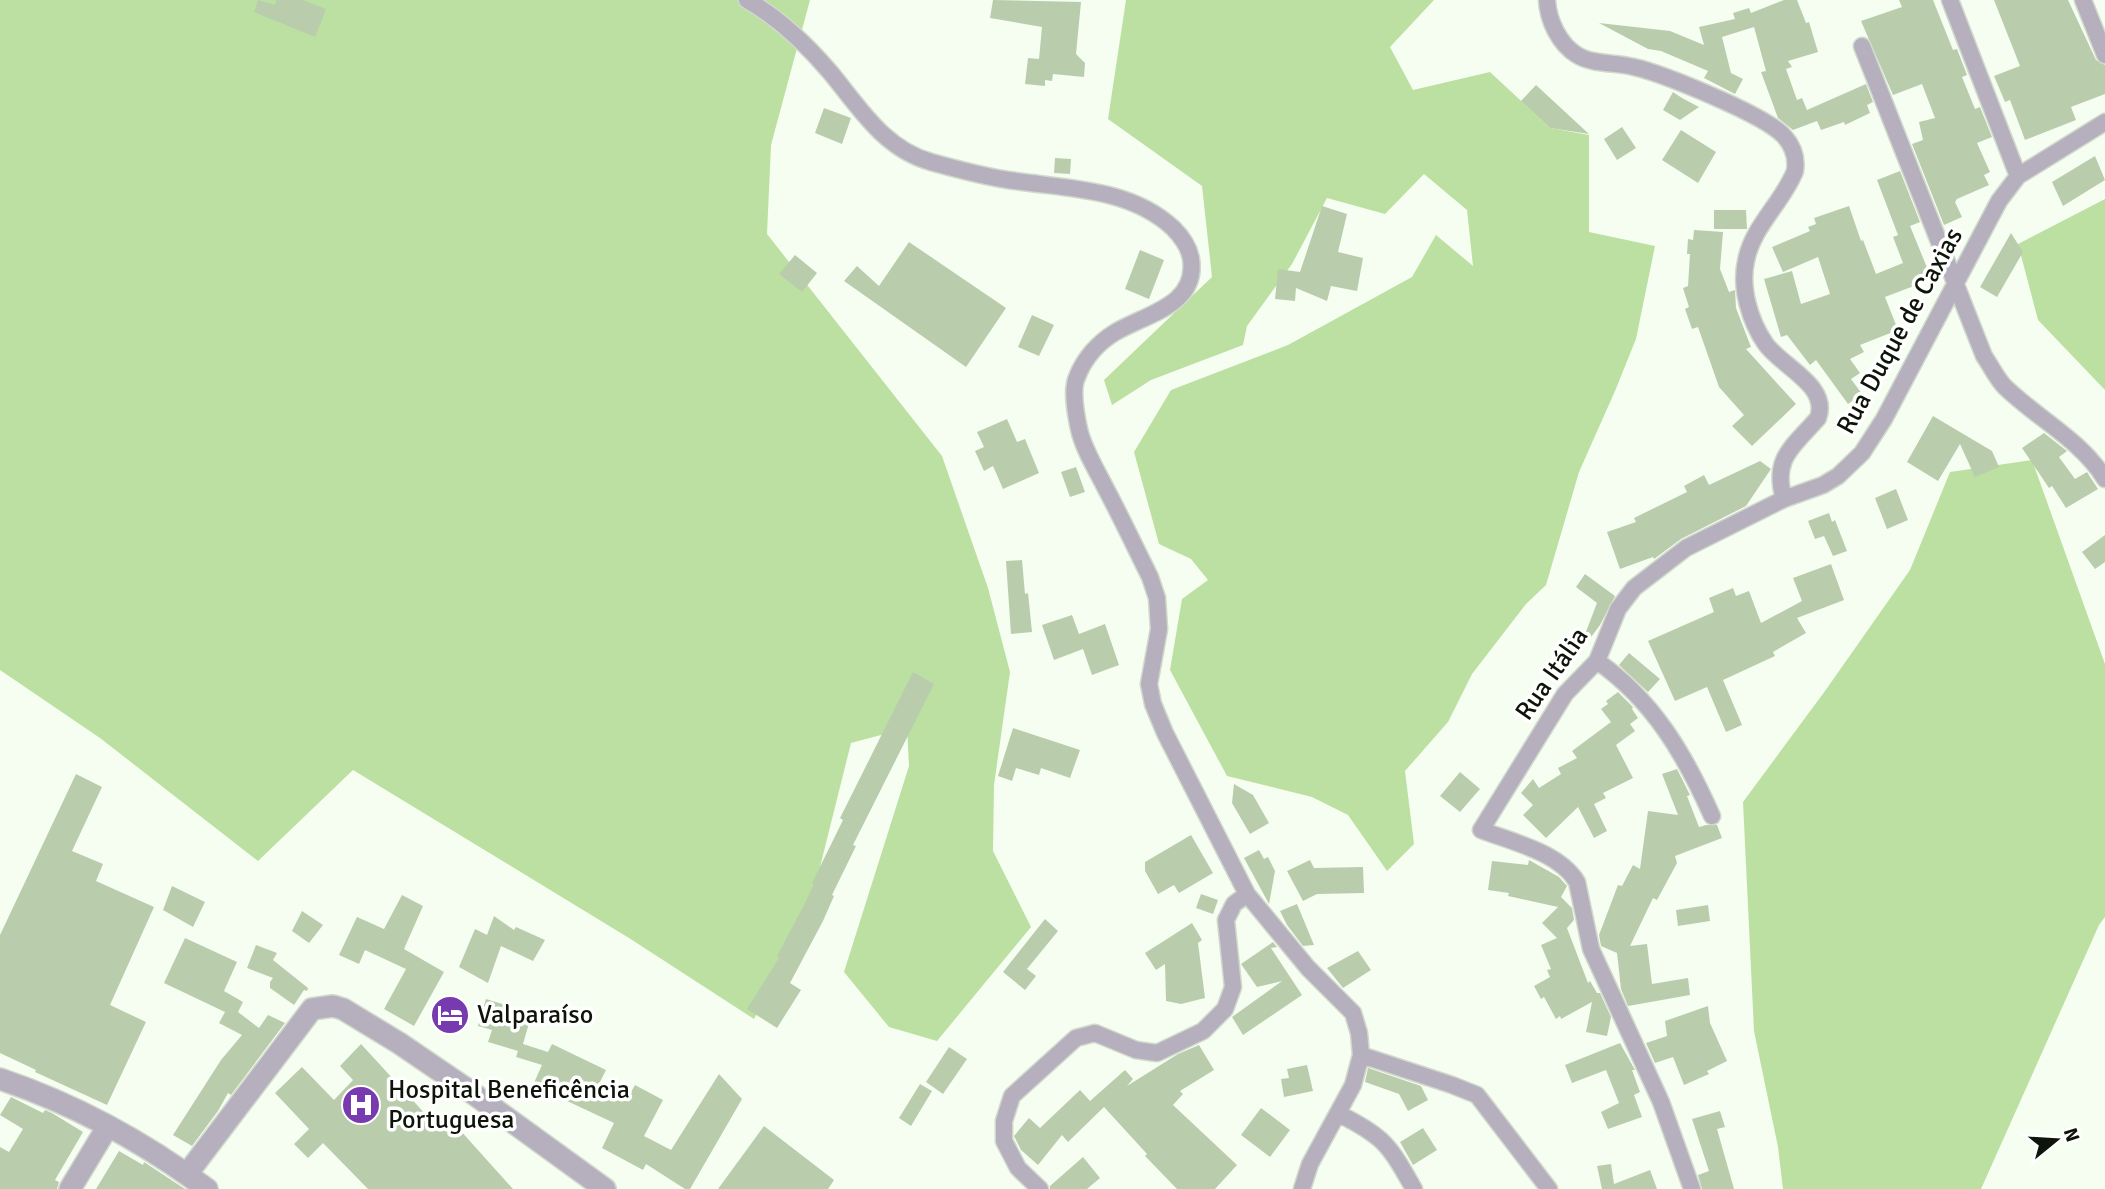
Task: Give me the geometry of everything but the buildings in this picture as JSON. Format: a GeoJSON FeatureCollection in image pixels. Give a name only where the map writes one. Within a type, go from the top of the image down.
{"type":"FeatureCollection","features":[{"type":"Feature","properties":{"kind":"street"},"geometry":{"type":"LineString","coordinates":[[747,0],[799,38],[830,72],[872,126],[910,155],[1006,180],[1096,192],[1132,201],[1158,215],[1184,240],[1191,257],[1192,274],[1178,301],[1113,333],[1092,351],[1075,379],[1079,432],[1150,577],[1157,598],[1160,629],[1149,684],[1153,704],[1181,765],[1247,894],[1308,968],[1353,1013],[1359,1033],[1361,1055],[1353,1085],[1310,1164],[1302,1189]]}},
{"type":"Feature","properties":{"kind":"street","name":"Rua Duque de Caxias"},"geometry":{"type":"LineString","coordinates":[[1547,0],[1551,22],[1576,54],[1593,60],[1633,66],[1704,92],[1776,129],[1791,147],[1796,163],[1795,171],[1754,239],[1746,260],[1745,279],[1747,302],[1765,344],[1810,386],[1819,399],[1821,409],[1818,418],[1780,465],[1779,481],[1784,499],[1832,480],[1862,453],[1884,419],[1999,201],[2018,176],[2105,122]]}},
{"type":"Feature","properties":{"kind":"street"},"geometry":{"type":"LineString","coordinates":[[1950,0],[2018,176]]}},
{"type":"Feature","properties":{"kind":"street"},"geometry":{"type":"LineString","coordinates":[[2083,0],[2105,55]]}},
{"type":"Feature","properties":{"kind":"street"},"geometry":{"type":"LineString","coordinates":[[1862,46],[1984,356],[2003,385],[2072,441],[2095,464],[2105,479]]}},
{"type":"Feature","properties":{"kind":"street","name":"Rua Itália"},"geometry":{"type":"LineString","coordinates":[[1692,1189],[1661,1102],[1591,949],[1577,882],[1561,864],[1481,830],[1565,694],[1597,661],[1618,609],[1633,588],[1686,548],[1784,499]]}},
{"type":"Feature","properties":{"kind":"street"},"geometry":{"type":"LineString","coordinates":[[1597,661],[1633,690],[1674,740],[1694,774],[1712,816]]}},
{"type":"Feature","properties":{"kind":"street"},"geometry":{"type":"LineString","coordinates":[[1040,1189],[1017,1168],[1004,1141],[1004,1121],[1012,1096],[1076,1038],[1095,1033],[1136,1050],[1157,1053],[1203,1031],[1225,1009],[1233,987],[1226,920],[1234,904],[1247,894]]}},
{"type":"Feature","properties":{"kind":"street"},"geometry":{"type":"LineString","coordinates":[[187,1174],[312,1009],[321,1007],[344,1009],[400,1043],[605,1189]]}},
{"type":"Feature","properties":{"kind":"street"},"geometry":{"type":"LineString","coordinates":[[1361,1055],[1477,1096],[1549,1189]]}},
{"type":"Feature","properties":{"kind":"street"},"geometry":{"type":"LineString","coordinates":[[0,1079],[68,1105],[108,1126],[207,1189]]}},
{"type":"Feature","properties":{"kind":"street"},"geometry":{"type":"LineString","coordinates":[[1339,1114],[1372,1130],[1391,1149],[1414,1189]]}},
{"type":"Feature","properties":{"kind":"street"},"geometry":{"type":"LineString","coordinates":[[70,1189],[108,1126]]}},
{"type":"Feature","properties":{"kind":"green space"},"geometry":{"type":"Polygon","coordinates":[[[0,0],[810,0],[771,145],[767,234],[942,456],[988,588],[1010,672],[994,785],[993,851],[1031,927],[937,1041],[889,1027],[844,972],[909,766],[907,728],[851,743],[806,923],[754,1019],[629,938],[353,770],[258,861],[100,738],[0,670],[0,0]]]}},
{"type":"Feature","properties":{"kind":"green space"},"geometry":{"type":"Polygon","coordinates":[[[1126,0],[1434,0],[1390,47],[1413,90],[1490,72],[1550,128],[1589,135],[1589,232],[1655,246],[1636,339],[1579,472],[1546,585],[1526,604],[1472,674],[1448,722],[1405,771],[1414,844],[1387,871],[1348,815],[1312,797],[1227,776],[1170,670],[1182,599],[1208,580],[1191,559],[1159,544],[1134,452],[1171,390],[1288,345],[1412,277],[1436,235],[1473,266],[1467,210],[1424,174],[1385,214],[1327,198],[1292,264],[1247,326],[1243,345],[1151,380],[1112,405],[1104,380],[1212,277],[1202,186],[1108,119],[1126,0]]]}},
{"type":"Feature","properties":{"kind":"green space"},"geometry":{"type":"Polygon","coordinates":[[[2105,199],[2105,390],[2038,320],[2018,244],[2105,199]]]}},
{"type":"Feature","properties":{"kind":"green space"},"geometry":{"type":"Polygon","coordinates":[[[2032,460],[2105,664],[2105,917],[2099,925],[1981,1189],[1783,1189],[1778,1147],[1754,1031],[1743,802],[1910,570],[1950,472],[2032,460]]]}},
{"type":"Feature","properties":{"kind":"place","name":"Valparaíso"},"geometry":{"type":"Point","coordinates":[450,1015]}},
{"type":"Feature","properties":{"kind":"place","name":"Hospital Beneficência Portuguesa"},"geometry":{"type":"Point","coordinates":[361,1105]}}]}
